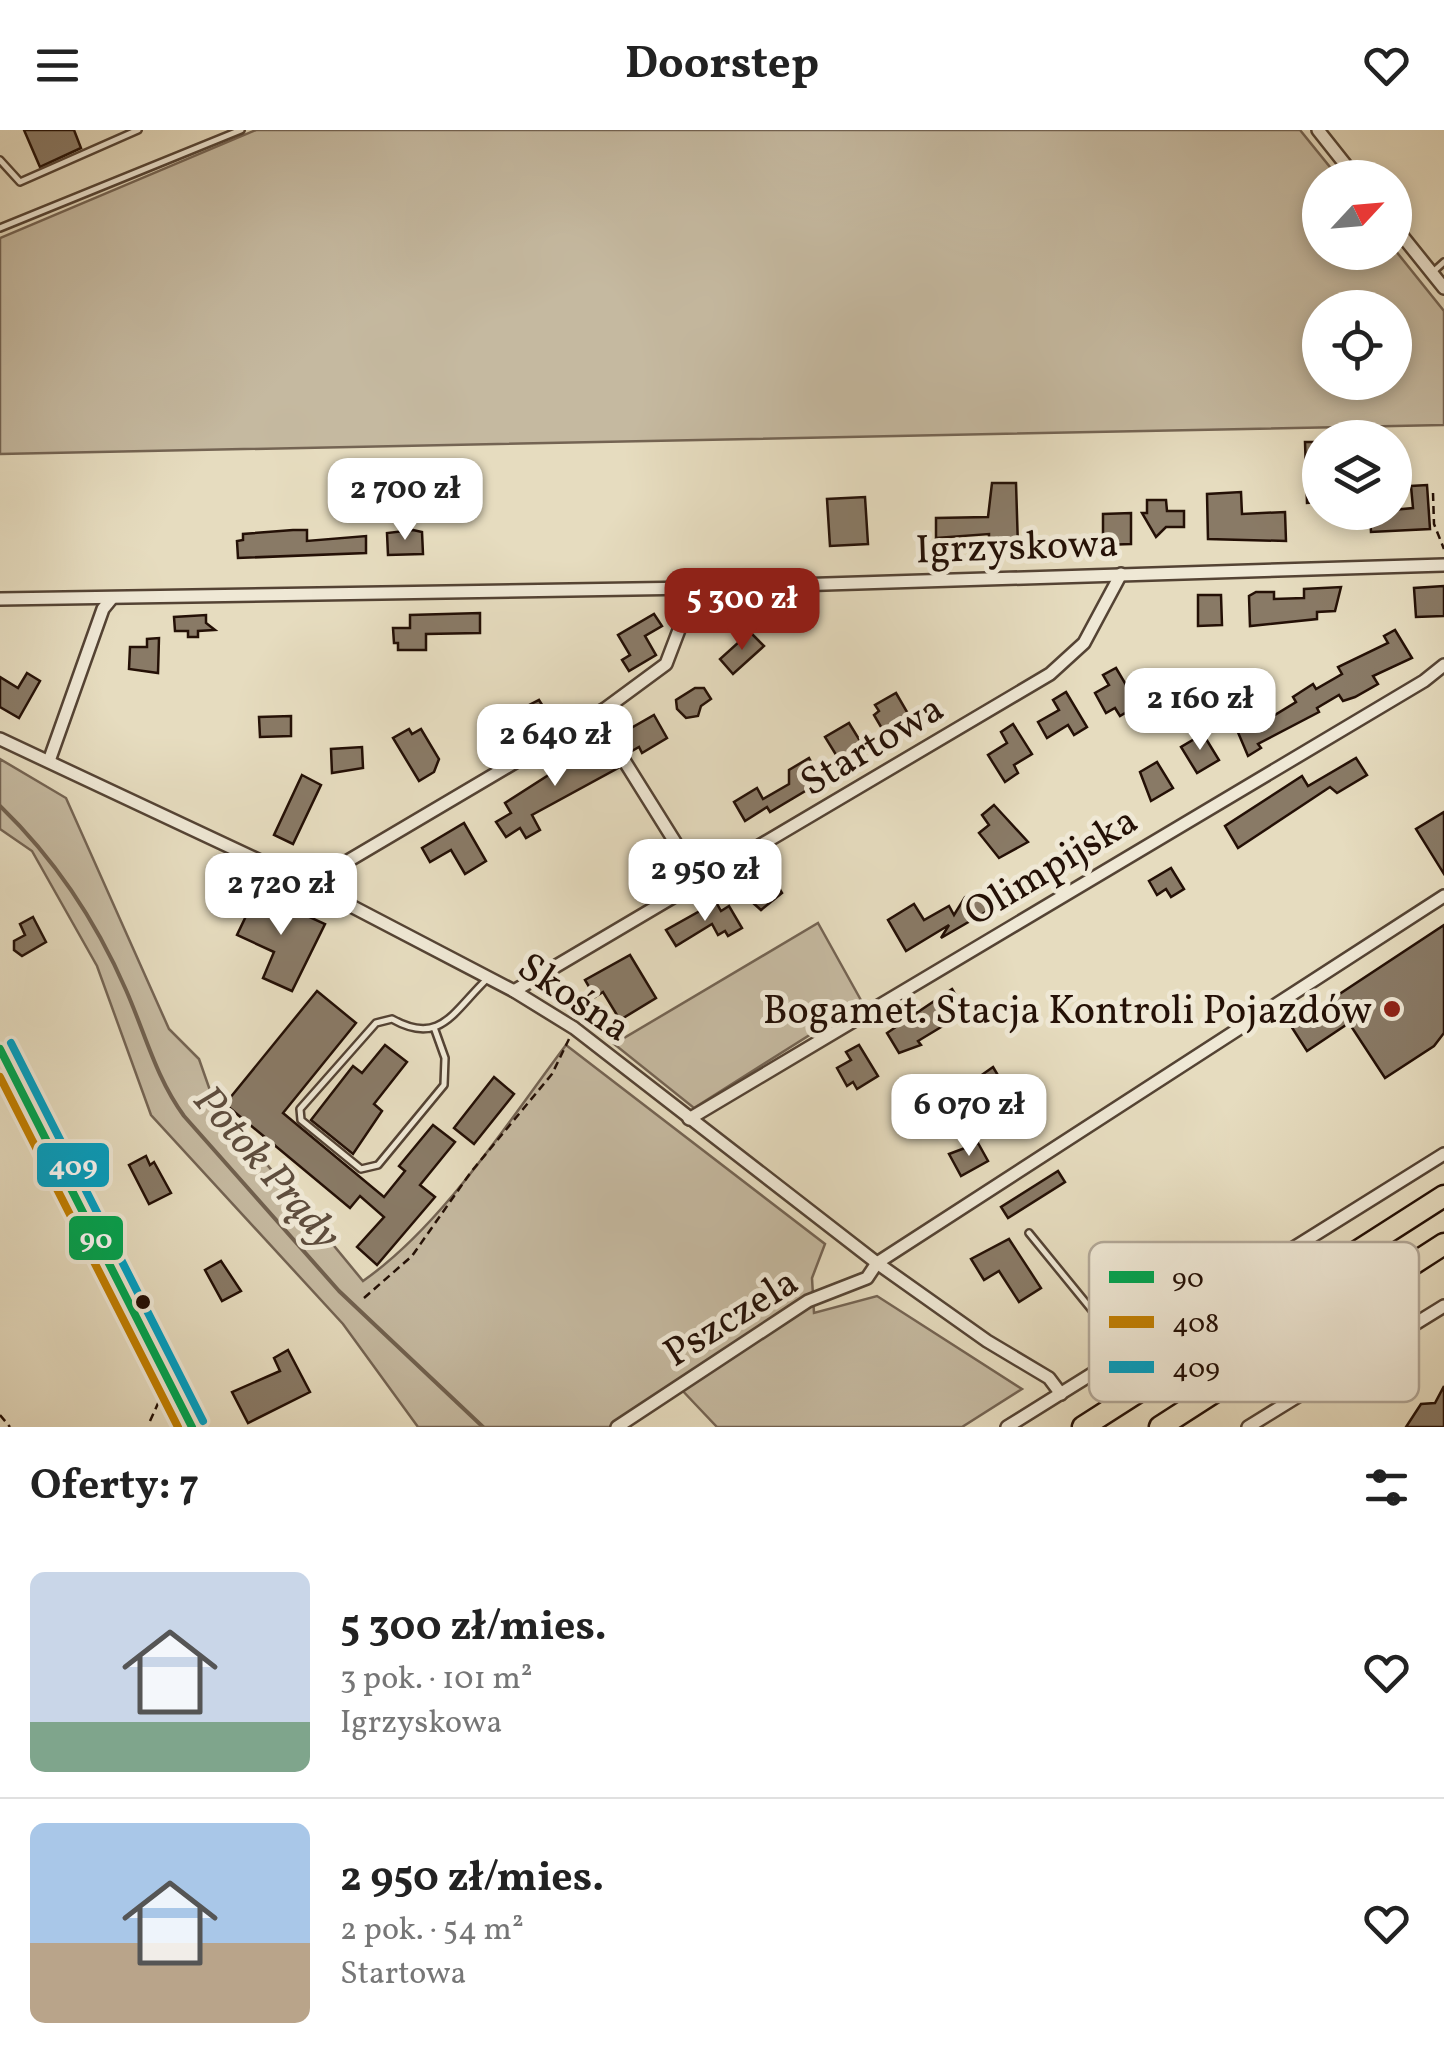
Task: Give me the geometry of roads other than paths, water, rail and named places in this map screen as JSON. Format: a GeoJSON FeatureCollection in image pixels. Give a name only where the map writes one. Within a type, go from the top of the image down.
{"type":"FeatureCollection","features":[{"type":"Feature","properties":{"kind":"highway"},"geometry":{"type":"LineString","coordinates":[[1372,1242],[1444,1196]]}},
{"type":"Feature","properties":{"kind":"highway"},"geometry":{"type":"LineString","coordinates":[[1419,1260],[1444,1244]]}},
{"type":"Feature","properties":{"kind":"highway"},"geometry":{"type":"LineString","coordinates":[[1083,1427],[1122,1402]]}},
{"type":"Feature","properties":{"kind":"highway"},"geometry":{"type":"LineString","coordinates":[[1160,1427],[1199,1402]]}},
{"type":"Feature","properties":{"kind":"street"},"geometry":{"type":"LineString","coordinates":[[1318,130],[1342,160]]}},
{"type":"Feature","properties":{"kind":"street"},"geometry":{"type":"LineString","coordinates":[[1412,248],[1444,288]]}},
{"type":"Feature","properties":{"kind":"street","name":"Igrzyskowa"},"geometry":{"type":"LineString","coordinates":[[0,598],[695,588],[1444,565]]}},
{"type":"Feature","properties":{"kind":"street","name":"Startowa"},"geometry":{"type":"LineString","coordinates":[[514,990],[1050,674],[1084,643],[1121,574]]}},
{"type":"Feature","properties":{"kind":"street"},"geometry":{"type":"LineString","coordinates":[[309,884],[595,714],[666,664],[695,588]]}},
{"type":"Feature","properties":{"kind":"street"},"geometry":{"type":"LineString","coordinates":[[49,762],[103,610],[112,598]]}},
{"type":"Feature","properties":{"kind":"street","name":"Olimpijska"},"geometry":{"type":"LineString","coordinates":[[689,1119],[1424,681],[1444,664]]}},
{"type":"Feature","properties":{"kind":"street"},"geometry":{"type":"LineString","coordinates":[[595,714],[700,882]]}},
{"type":"Feature","properties":{"kind":"street","name":"Skośna"},"geometry":{"type":"LineString","coordinates":[[0,739],[309,884],[514,990],[574,1028],[877,1263],[1049,1378],[1061,1394]]}},
{"type":"Feature","properties":{"kind":"street","name":"Pszczela"},"geometry":{"type":"LineString","coordinates":[[617,1427],[808,1301],[868,1278],[877,1263],[1444,896]]}},
{"type":"Feature","properties":{"kind":"street"},"geometry":{"type":"LineString","coordinates":[[1305,1242],[1444,1154]]}},
{"type":"Feature","properties":{"kind":"street"},"geometry":{"type":"LineString","coordinates":[[1419,1321],[1444,1306]]}},
{"type":"Feature","properties":{"kind":"street"},"geometry":{"type":"LineString","coordinates":[[1007,1427],[1089,1377]]}},
{"type":"Feature","properties":{"kind":"street"},"geometry":{"type":"LineString","coordinates":[[1248,1427],[1288,1402]]}},
{"type":"Feature","properties":{"kind":"lane"},"geometry":{"type":"LineString","coordinates":[[0,160],[20,182],[138,130]]}},
{"type":"Feature","properties":{"kind":"lane"},"geometry":{"type":"LineString","coordinates":[[0,228],[241,130]]}},
{"type":"Feature","properties":{"kind":"lane"},"geometry":{"type":"LineString","coordinates":[[1431,272],[1444,262]]}},
{"type":"Feature","properties":{"kind":"lane"},"geometry":{"type":"LineString","coordinates":[[434,1030],[445,1058],[444,1085],[378,1165],[360,1169],[301,1120],[300,1109],[376,1023],[392,1019],[415,1032],[434,1030],[488,978]]}},
{"type":"Feature","properties":{"kind":"lane"},"geometry":{"type":"LineString","coordinates":[[1029,1233],[1089,1307]]}},
{"type":"Feature","properties":{"kind":"waterway","name":"Potok Prądy"},"geometry":{"type":"LineString","coordinates":[[0,806],[39,847],[87,915],[126,990],[166,1086],[184,1116],[339,1291],[483,1427]]}},
{"type":"Feature","properties":{"kind":"place","name":"Bogamet. Stacja Kontroli Pojazdów"},"geometry":{"type":"Point","coordinates":[1392,1009]}}]}
